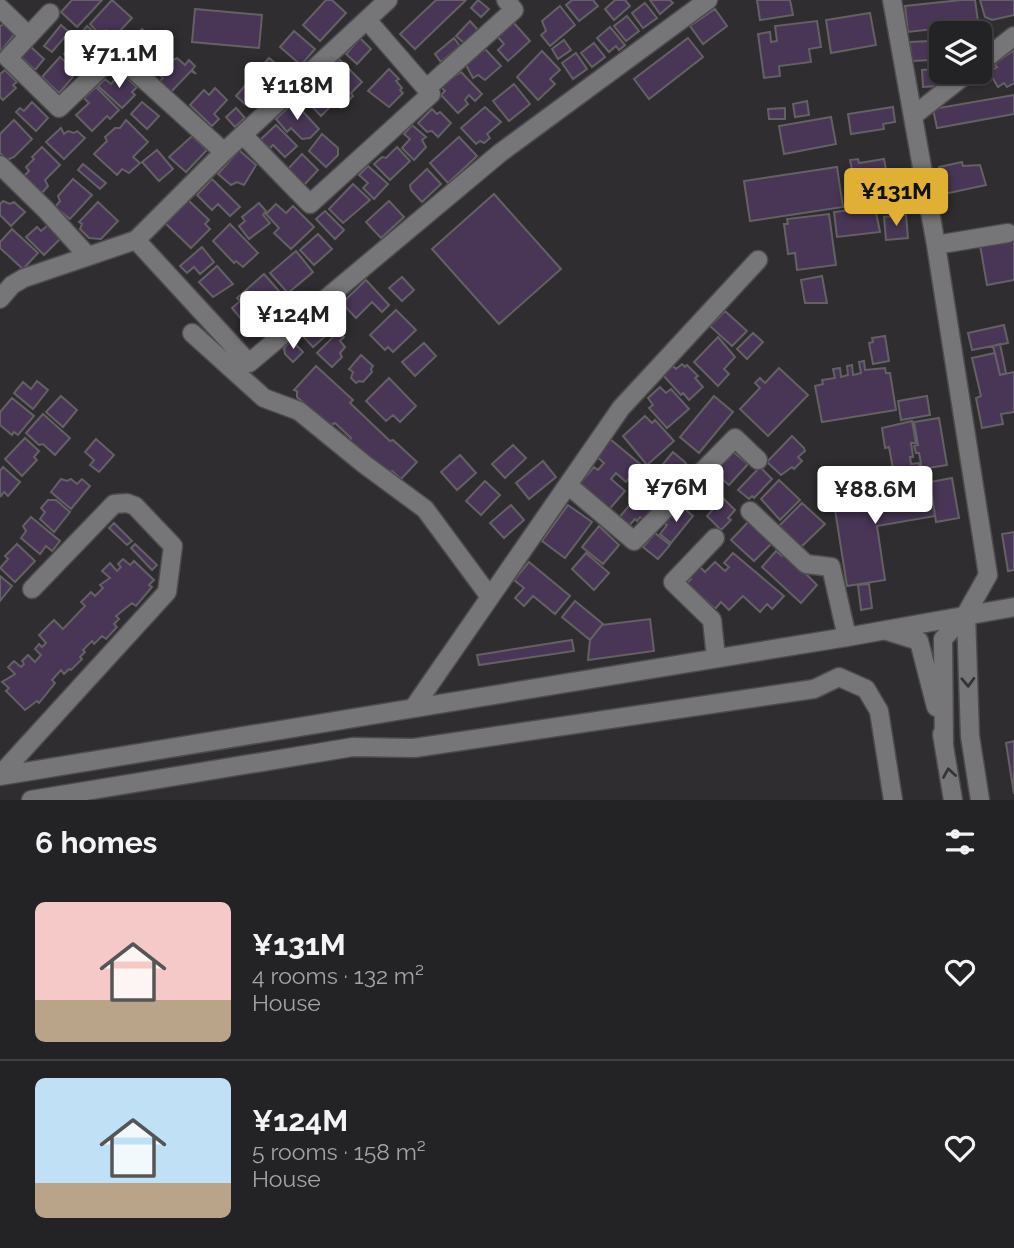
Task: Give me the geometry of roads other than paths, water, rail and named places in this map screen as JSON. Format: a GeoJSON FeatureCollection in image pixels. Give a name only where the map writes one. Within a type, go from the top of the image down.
{"type":"FeatureCollection","features":[{"type":"Feature","properties":{"kind":"street"},"geometry":{"type":"LineString","coordinates":[[0,299],[12,285],[24,278],[136,240],[224,152],[388,0]]}},
{"type":"Feature","properties":{"kind":"street"},"geometry":{"type":"LineString","coordinates":[[243,135],[310,204],[514,10],[506,0]]}},
{"type":"Feature","properties":{"kind":"street"},"geometry":{"type":"LineString","coordinates":[[136,240],[250,363],[500,153],[708,0]]}},
{"type":"Feature","properties":{"kind":"street"},"geometry":{"type":"LineString","coordinates":[[892,0],[936,245],[988,575],[966,614],[943,639],[944,746]]}},
{"type":"Feature","properties":{"kind":"street"},"geometry":{"type":"LineString","coordinates":[[0,8],[29,36]]}},
{"type":"Feature","properties":{"kind":"street"},"geometry":{"type":"LineString","coordinates":[[50,13],[8,58],[59,108],[116,54],[224,152]]}},
{"type":"Feature","properties":{"kind":"street"},"geometry":{"type":"LineString","coordinates":[[367,20],[429,91]]}},
{"type":"Feature","properties":{"kind":"street"},"geometry":{"type":"LineString","coordinates":[[992,53],[1014,36]]}},
{"type":"Feature","properties":{"kind":"street"},"geometry":{"type":"LineString","coordinates":[[914,116],[954,84]]}},
{"type":"Feature","properties":{"kind":"street"},"geometry":{"type":"LineString","coordinates":[[0,165],[87,255]]}},
{"type":"Feature","properties":{"kind":"street"},"geometry":{"type":"LineString","coordinates":[[936,245],[1008,233]]}},
{"type":"Feature","properties":{"kind":"street"},"geometry":{"type":"LineString","coordinates":[[414,707],[621,408],[758,260]]}},
{"type":"Feature","properties":{"kind":"street"},"geometry":{"type":"LineString","coordinates":[[192,333],[264,398],[299,411],[425,509],[490,597]]}},
{"type":"Feature","properties":{"kind":"street"},"geometry":{"type":"LineString","coordinates":[[568,485],[634,541],[735,438],[758,460]]}},
{"type":"Feature","properties":{"kind":"street"},"geometry":{"type":"LineString","coordinates":[[0,775],[167,592],[173,546],[135,506],[127,503],[114,504],[32,589]]}},
{"type":"Feature","properties":{"kind":"street"},"geometry":{"type":"LineString","coordinates":[[750,511],[806,564],[831,567],[847,637]]}},
{"type":"Feature","properties":{"kind":"street"},"geometry":{"type":"LineString","coordinates":[[715,538],[673,582],[712,620],[716,658]]}},
{"type":"Feature","properties":{"kind":"street"},"geometry":{"type":"LineString","coordinates":[[0,775],[847,637],[1014,607]]}},
{"type":"Feature","properties":{"kind":"street"},"geometry":{"type":"LineString","coordinates":[[966,614],[970,736],[979,800]]}},
{"type":"Feature","properties":{"kind":"street"},"geometry":{"type":"LineString","coordinates":[[886,630],[919,641],[944,746],[953,800]]}},
{"type":"Feature","properties":{"kind":"street"},"geometry":{"type":"LineString","coordinates":[[31,800],[353,747],[414,748],[814,689],[839,677],[866,690],[879,711],[893,800]]}}]}
